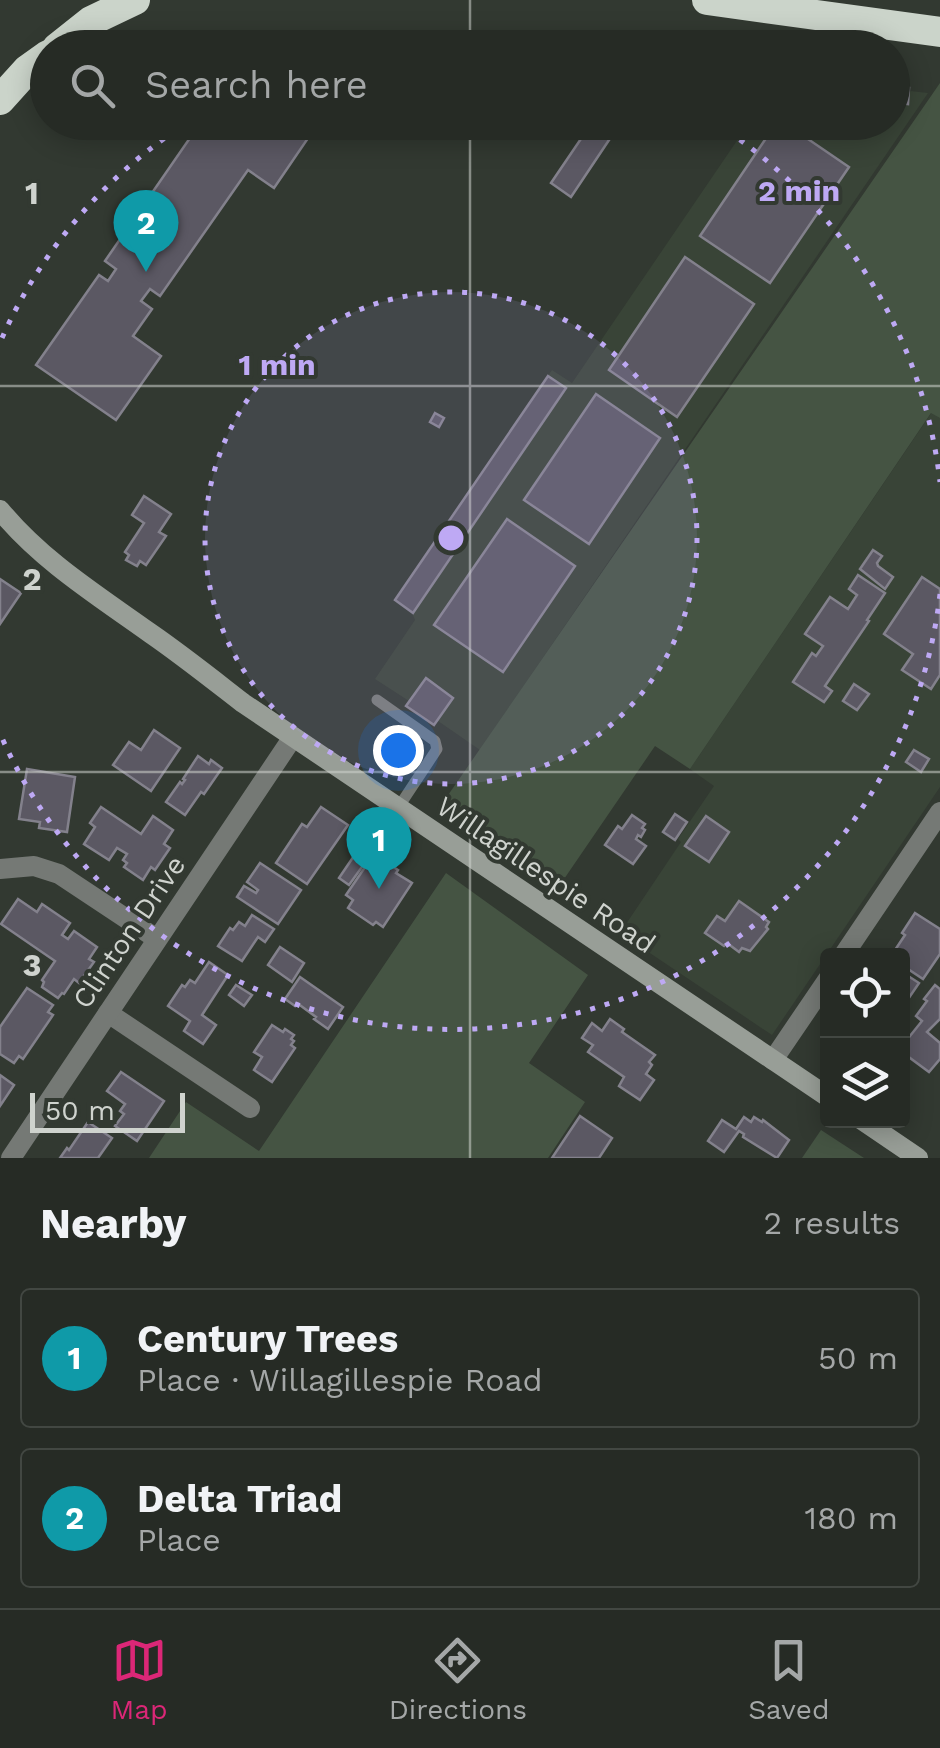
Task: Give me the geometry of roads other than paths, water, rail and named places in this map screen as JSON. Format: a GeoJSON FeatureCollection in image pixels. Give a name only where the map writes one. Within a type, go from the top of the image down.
{"type":"FeatureCollection","features":[{"type":"Feature","properties":{"kind":"highway"},"geometry":{"type":"LineString","coordinates":[[80,30],[135,0]]}},
{"type":"Feature","properties":{"kind":"highway"},"geometry":{"type":"LineString","coordinates":[[708,0],[940,32]]}},
{"type":"Feature","properties":{"kind":"highway"},"geometry":{"type":"LineString","coordinates":[[0,100],[30,68]]}},
{"type":"Feature","properties":{"kind":"main road","name":"Willagillespie Road"},"geometry":{"type":"LineString","coordinates":[[0,510],[34,548],[293,737],[820,1092]]}},
{"type":"Feature","properties":{"kind":"main road"},"geometry":{"type":"LineString","coordinates":[[874,1128],[918,1158]]}},
{"type":"Feature","properties":{"kind":"street","name":"Clinton Drive"},"geometry":{"type":"LineString","coordinates":[[10,1158],[293,737]]}},
{"type":"Feature","properties":{"kind":"street"},"geometry":{"type":"LineString","coordinates":[[849,948],[940,812]]}},
{"type":"Feature","properties":{"kind":"street"},"geometry":{"type":"LineString","coordinates":[[0,869],[34,866],[59,874],[157,939]]}},
{"type":"Feature","properties":{"kind":"street"},"geometry":{"type":"LineString","coordinates":[[773,1060],[820,991]]}},
{"type":"Feature","properties":{"kind":"street"},"geometry":{"type":"LineString","coordinates":[[108,1013],[250,1108]]}},
{"type":"Feature","properties":{"kind":"lane"},"geometry":{"type":"LineString","coordinates":[[378,700],[435,741],[437,749],[398,808]]}},
{"type":"Feature","properties":{"kind":"place","name":"Delta Triad"},"geometry":{"type":"Point","coordinates":[146,272]}},
{"type":"Feature","properties":{"kind":"place","name":"Century Trees"},"geometry":{"type":"Point","coordinates":[379,889]}}]}
